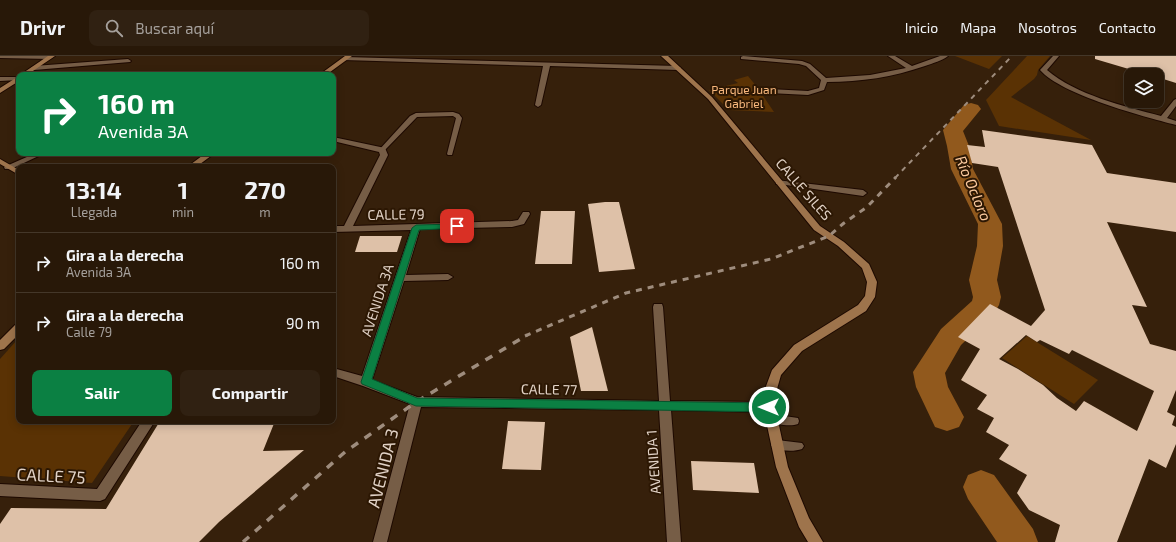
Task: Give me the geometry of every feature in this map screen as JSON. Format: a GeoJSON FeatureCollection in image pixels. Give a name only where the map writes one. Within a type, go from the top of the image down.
{"type":"FeatureCollection","features":[{"type":"Feature","properties":{"kind":"street"},"geometry":{"type":"LineString","coordinates":[[0,56],[51,57]]}},
{"type":"Feature","properties":{"kind":"street","name":"CALLE SILES"},"geometry":{"type":"LineString","coordinates":[[664,56],[710,98],[817,228],[842,244],[866,266],[872,282],[870,297],[862,308],[798,348],[776,373],[771,390],[770,413],[782,467],[804,522],[816,542]]}},
{"type":"Feature","properties":{"kind":"street"},"geometry":{"type":"LineString","coordinates":[[891,56],[911,68]]}},
{"type":"Feature","properties":{"kind":"street"},"geometry":{"type":"LineString","coordinates":[[743,58],[800,62],[808,65],[824,80],[857,80],[911,68],[945,56]]}},
{"type":"Feature","properties":{"kind":"street"},"geometry":{"type":"LineString","coordinates":[[1056,56],[1043,70],[1058,83],[1076,91],[1176,123]]}},
{"type":"Feature","properties":{"kind":"street"},"geometry":{"type":"LineString","coordinates":[[28,72],[51,57]]}},
{"type":"Feature","properties":{"kind":"street"},"geometry":{"type":"LineString","coordinates":[[326,72],[347,57],[678,68]]}},
{"type":"Feature","properties":{"kind":"street"},"geometry":{"type":"LineString","coordinates":[[538,105],[547,64]]}},
{"type":"Feature","properties":{"kind":"street"},"geometry":{"type":"LineString","coordinates":[[0,91],[16,79]]}},
{"type":"Feature","properties":{"kind":"street"},"geometry":{"type":"LineString","coordinates":[[769,91],[814,92],[822,89],[824,80]]}},
{"type":"Feature","properties":{"kind":"street"},"geometry":{"type":"LineString","coordinates":[[1163,119],[1176,101]]}},
{"type":"Feature","properties":{"kind":"street"},"geometry":{"type":"LineString","coordinates":[[336,140],[378,149],[384,155],[347,228]]}},
{"type":"Feature","properties":{"kind":"street"},"geometry":{"type":"LineString","coordinates":[[195,164],[207,156]]}},
{"type":"Feature","properties":{"kind":"street"},"geometry":{"type":"LineString","coordinates":[[0,161],[16,171]]}},
{"type":"Feature","properties":{"kind":"street"},"geometry":{"type":"LineString","coordinates":[[779,182],[862,193]]}},
{"type":"Feature","properties":{"kind":"street","name":"CALLE 79"},"geometry":{"type":"LineString","coordinates":[[336,229],[416,228],[512,224],[521,222],[526,214]]}},
{"type":"Feature","properties":{"kind":"street","name":"AVENIDA 3A"},"geometry":{"type":"LineString","coordinates":[[366,382],[416,228]]}},
{"type":"Feature","properties":{"kind":"street"},"geometry":{"type":"LineString","coordinates":[[399,278],[448,277]]}},
{"type":"Feature","properties":{"kind":"street","name":"AVENIDA 1"},"geometry":{"type":"LineString","coordinates":[[658,307],[674,542]]}},
{"type":"Feature","properties":{"kind":"street"},"geometry":{"type":"LineString","coordinates":[[0,346],[16,331]]}},
{"type":"Feature","properties":{"kind":"street","name":"CALLE 77"},"geometry":{"type":"LineString","coordinates":[[336,373],[366,382],[416,402],[664,406],[770,413]]}},
{"type":"Feature","properties":{"kind":"street","name":"AVENIDA 3"},"geometry":{"type":"LineString","coordinates":[[380,542],[416,402]]}},
{"type":"Feature","properties":{"kind":"street","name":"CALLE 75"},"geometry":{"type":"LineString","coordinates":[[0,490],[100,495],[147,424]]}},
{"type":"Feature","properties":{"kind":"lane"},"geometry":{"type":"LineString","coordinates":[[34,68],[128,61]]}},
{"type":"Feature","properties":{"kind":"lane"},"geometry":{"type":"LineString","coordinates":[[0,79],[16,78]]}},
{"type":"Feature","properties":{"kind":"lane"},"geometry":{"type":"LineString","coordinates":[[378,149],[416,115],[453,114],[458,115],[458,118],[450,154]]}},
{"type":"Feature","properties":{"kind":"lane"},"geometry":{"type":"LineString","coordinates":[[8,167],[35,156]]}},
{"type":"Feature","properties":{"kind":"lane"},"geometry":{"type":"LineString","coordinates":[[770,413],[794,421]]}},
{"type":"Feature","properties":{"kind":"lane"},"geometry":{"type":"LineString","coordinates":[[776,444],[798,446]]}},
{"type":"Feature","properties":{"kind":"green space"},"geometry":{"type":"Polygon","coordinates":[[[955,56],[1002,56],[989,69],[955,56]]]}},
{"type":"Feature","properties":{"kind":"green space"},"geometry":{"type":"Polygon","coordinates":[[[1027,56],[1050,56],[1038,70],[1034,79],[1011,97],[1091,140],[999,126],[986,100],[1027,56]]]}},
{"type":"Feature","properties":{"kind":"green space","name":"Parque Juan Gabriel"},"geometry":{"type":"Polygon","coordinates":[[[748,76],[774,112],[729,110],[709,90],[738,83],[734,80],[748,76]]]}},
{"type":"Feature","properties":{"kind":"green space"},"geometry":{"type":"Polygon","coordinates":[[[1027,336],[1098,380],[1074,404],[1002,358],[1027,336]]]}},
{"type":"Feature","properties":{"kind":"green space"},"geometry":{"type":"Polygon","coordinates":[[[16,341],[16,424],[132,424],[92,483],[0,476],[0,359],[16,341]]]}},
{"type":"Feature","properties":{"kind":"building"},"geometry":{"type":"Polygon","coordinates":[[[1095,56],[1176,56],[1176,83],[1164,79],[1164,68],[1125,68],[1095,59],[1095,56]]]}},
{"type":"Feature","properties":{"kind":"building"},"geometry":{"type":"Polygon","coordinates":[[[982,130],[1092,145],[1107,173],[1176,183],[1176,232],[1107,222],[1147,307],[1132,305],[1150,344],[1176,351],[1176,390],[1167,412],[1175,416],[1172,425],[1176,427],[1176,444],[1166,468],[1149,459],[1117,542],[1055,542],[1060,525],[1029,510],[1017,493],[1027,475],[999,459],[1009,445],[986,432],[994,418],[977,409],[987,395],[961,380],[980,349],[958,337],[990,304],[1031,326],[1045,310],[998,167],[972,163],[967,145],[985,147],[982,130]],[[1026,335],[999,359],[1043,385],[1057,398],[1076,411],[1084,401],[1137,431],[1154,391],[1072,350],[1069,354],[1040,340],[1037,342],[1026,335]]]}},
{"type":"Feature","properties":{"kind":"building"},"geometry":{"type":"Polygon","coordinates":[[[619,202],[635,269],[599,272],[588,204],[619,202]]]}},
{"type":"Feature","properties":{"kind":"building"},"geometry":{"type":"Polygon","coordinates":[[[541,211],[575,211],[572,264],[535,264],[541,211]]]}},
{"type":"Feature","properties":{"kind":"building"},"geometry":{"type":"Polygon","coordinates":[[[360,236],[402,236],[397,252],[355,252],[360,236]]]}},
{"type":"Feature","properties":{"kind":"building"},"geometry":{"type":"Polygon","coordinates":[[[592,327],[608,391],[581,391],[570,337],[592,327]]]}},
{"type":"Feature","properties":{"kind":"building"},"geometry":{"type":"Polygon","coordinates":[[[508,421],[545,422],[541,470],[502,469],[508,421]]]}},
{"type":"Feature","properties":{"kind":"building"},"geometry":{"type":"Polygon","coordinates":[[[158,424],[274,424],[263,451],[304,450],[219,522],[199,542],[0,542],[0,524],[11,508],[106,509],[158,424]]]}},
{"type":"Feature","properties":{"kind":"building"},"geometry":{"type":"Polygon","coordinates":[[[691,461],[754,463],[759,493],[693,490],[691,461]]]}},
{"type":"Feature","properties":{"kind":"waterway","name":"Río Ocloro"},"geometry":{"type":"LineString","coordinates":[[947,417],[932,387],[929,372],[951,337],[985,305],[987,297],[983,280],[990,246],[990,224],[962,169],[958,146],[953,130],[971,109]]}},
{"type":"Feature","properties":{"kind":"waterway","name":"Río Ocloro"},"geometry":{"type":"LineString","coordinates":[[981,487],[1019,542]]}},
{"type":"Feature","properties":{"kind":"railway"},"geometry":{"type":"LineString","coordinates":[[895,178],[1012,56]]}},
{"type":"Feature","properties":{"kind":"railway"},"geometry":{"type":"LineString","coordinates":[[526,336],[626,293],[771,259],[829,236],[844,223],[867,207],[896,177]]}},
{"type":"Feature","properties":{"kind":"railway"},"geometry":{"type":"LineString","coordinates":[[243,542],[345,452],[416,402],[526,336]]}},
{"type":"Feature","properties":{"kind":"route"},"geometry":{"type":"LineString","coordinates":[[457,226],[416,228],[366,382],[416,402],[769,407]]}}]}
